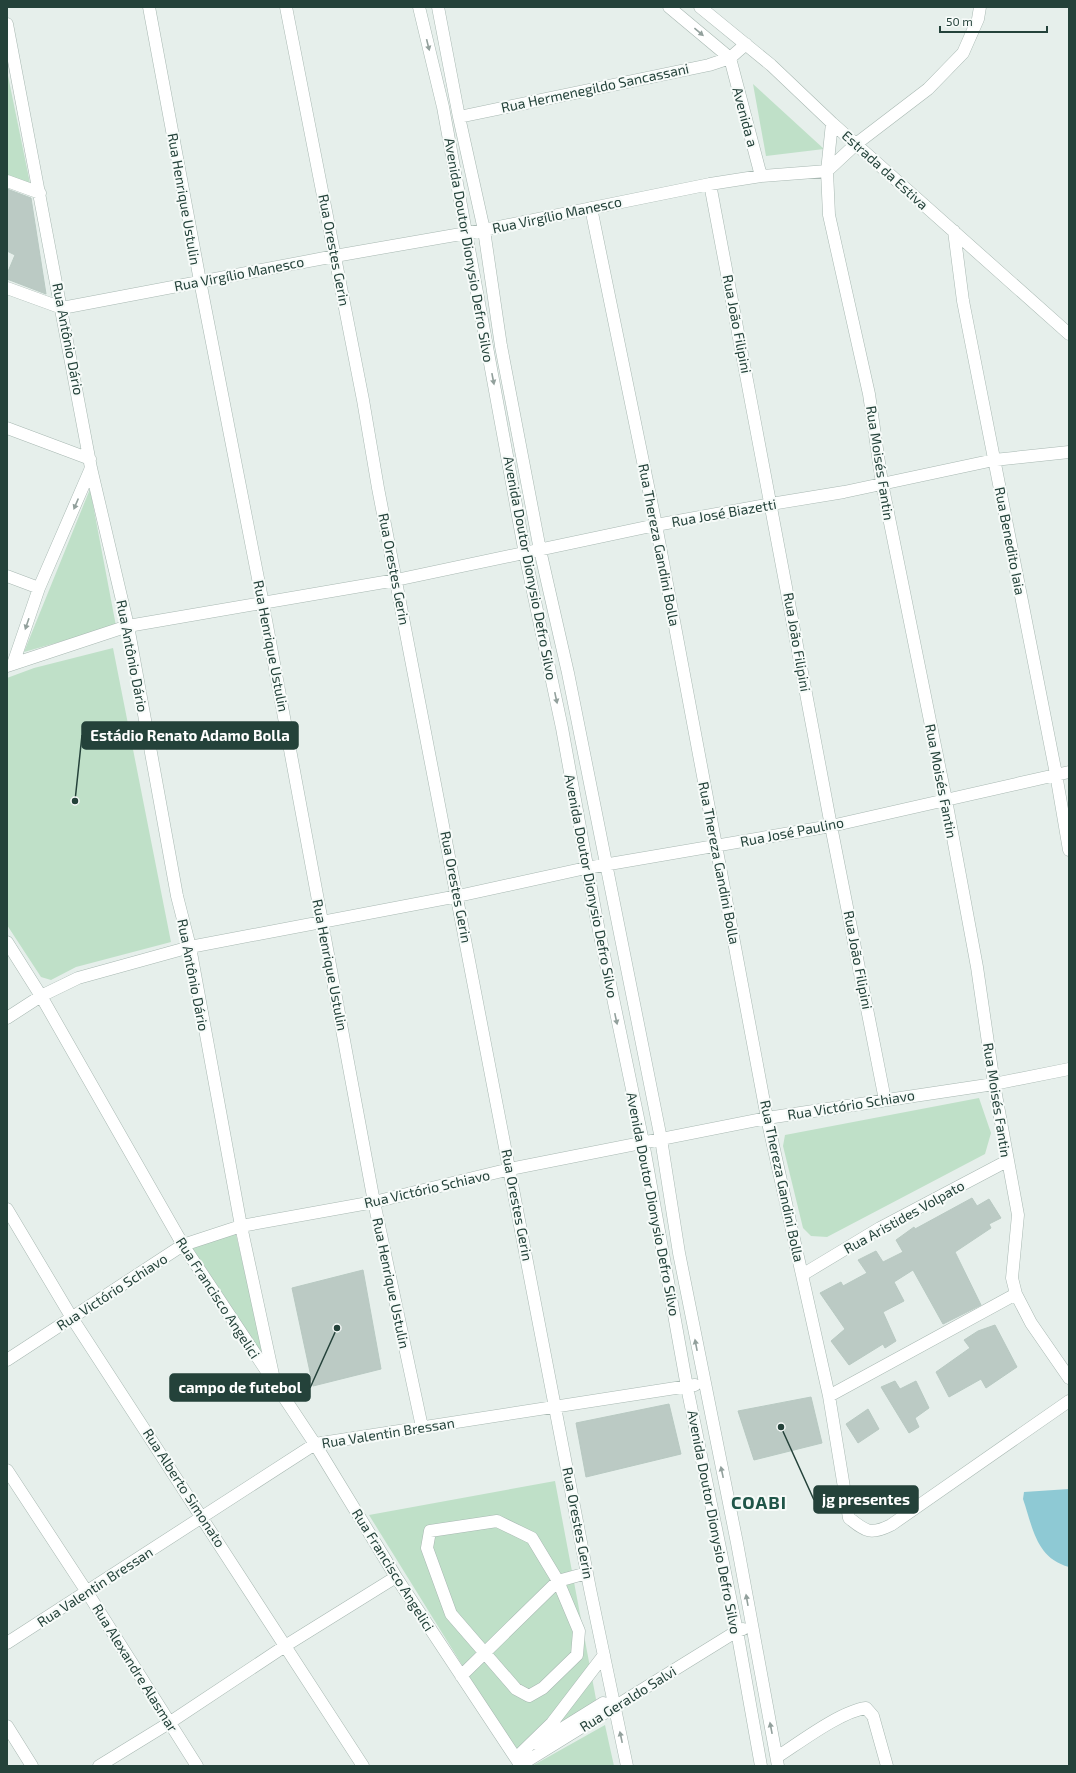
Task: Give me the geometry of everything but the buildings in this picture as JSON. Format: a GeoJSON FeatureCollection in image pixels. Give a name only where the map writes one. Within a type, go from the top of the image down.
{"type":"FeatureCollection","features":[{"type":"Feature","properties":{"kind":"street","name":"Rua Henrique Ustulin"},"geometry":{"type":"LineString","coordinates":[[149,7],[200,281],[263,604],[374,1202],[422,1427]]}},
{"type":"Feature","properties":{"kind":"street","name":"Rua Orestes Gerin"},"geometry":{"type":"LineString","coordinates":[[286,7],[363,400],[396,580],[587,1573],[628,1766]]}},
{"type":"Feature","properties":{"kind":"street","name":"Avenida Doutor Dionysio Defro Silvo"},"geometry":{"type":"LineString","coordinates":[[421,7],[443,107],[525,554],[562,728],[586,868],[621,1040],[644,1142],[687,1387],[762,1766]]}},
{"type":"Feature","properties":{"kind":"street","name":"Avenida Doutor Dionysio Defro Silvo"},"geometry":{"type":"LineString","coordinates":[[438,7],[459,117],[484,230],[501,346],[540,550],[568,673],[590,790],[607,864],[613,906],[661,1139],[679,1253],[778,1762]]}},
{"type":"Feature","properties":{"kind":"street"},"geometry":{"type":"LineString","coordinates":[[670,7],[730,58],[746,44]]}},
{"type":"Feature","properties":{"kind":"street","name":"Estrada da Estiva"},"geometry":{"type":"LineString","coordinates":[[700,7],[771,64],[832,123],[1069,334]]}},
{"type":"Feature","properties":{"kind":"street"},"geometry":{"type":"LineString","coordinates":[[827,171],[856,144],[928,89],[963,53],[978,19],[980,7]]}},
{"type":"Feature","properties":{"kind":"street","name":"Rua Antônio Dário"},"geometry":{"type":"LineString","coordinates":[[7,24],[91,463],[128,626],[177,896],[190,947],[241,1226],[275,1384]]}},
{"type":"Feature","properties":{"kind":"street","name":"Rua Hermenegildo Sancassani"},"geometry":{"type":"LineString","coordinates":[[459,117],[709,65],[730,58]]}},
{"type":"Feature","properties":{"kind":"street","name":"Avenida a"},"geometry":{"type":"LineString","coordinates":[[730,58],[760,176]]}},
{"type":"Feature","properties":{"kind":"street"},"geometry":{"type":"LineString","coordinates":[[827,171],[832,123]]}},
{"type":"Feature","properties":{"kind":"street","name":"Rua Virgílio Manesco"},"geometry":{"type":"LineString","coordinates":[[62,308],[334,256],[484,230],[710,184],[760,176],[827,171]]}},
{"type":"Feature","properties":{"kind":"street","name":"Rua Moisés Fantin"},"geometry":{"type":"LineString","coordinates":[[827,171],[829,215],[869,394],[882,484],[946,800],[977,967],[994,1084],[1018,1215],[1012,1278],[1016,1294],[1031,1323],[1069,1378]]}},
{"type":"Feature","properties":{"kind":"street"},"geometry":{"type":"LineString","coordinates":[[7,181],[40,194]]}},
{"type":"Feature","properties":{"kind":"street","name":"Rua João Filipini"},"geometry":{"type":"LineString","coordinates":[[710,184],[831,826],[885,1100]]}},
{"type":"Feature","properties":{"kind":"street","name":"Rua Thereza Gandini Bolla"},"geometry":{"type":"LineString","coordinates":[[591,208],[656,525],[767,1118],[829,1396],[849,1518],[862,1528],[869,1531],[878,1531],[891,1525],[1069,1401]]}},
{"type":"Feature","properties":{"kind":"street","name":"Rua Benedito Iaia"},"geometry":{"type":"LineString","coordinates":[[954,231],[963,301],[1056,774],[1069,850]]}},
{"type":"Feature","properties":{"kind":"street"},"geometry":{"type":"LineString","coordinates":[[7,288],[62,308]]}},
{"type":"Feature","properties":{"kind":"street"},"geometry":{"type":"LineString","coordinates":[[7,428],[91,463],[39,588],[10,665]]}},
{"type":"Feature","properties":{"kind":"street","name":"Rua José Biazetti"},"geometry":{"type":"LineString","coordinates":[[10,665],[128,626],[396,580],[525,554],[656,525],[844,492],[994,460],[1069,452]]}},
{"type":"Feature","properties":{"kind":"street"},"geometry":{"type":"LineString","coordinates":[[7,576],[39,588]]}},
{"type":"Feature","properties":{"kind":"street","name":"Rua José Paulino"},"geometry":{"type":"LineString","coordinates":[[7,1018],[41,996],[78,978],[190,947],[458,896],[607,864],[831,826],[1069,772]]}},
{"type":"Feature","properties":{"kind":"street","name":"Rua Francisco Angelici"},"geometry":{"type":"LineString","coordinates":[[7,942],[41,996],[183,1245],[315,1444],[396,1577],[519,1764]]}},
{"type":"Feature","properties":{"kind":"street","name":"Rua Victório Schiavo"},"geometry":{"type":"LineString","coordinates":[[7,1360],[183,1245],[241,1226],[374,1202],[510,1169],[767,1118],[994,1084],[1069,1069]]}},
{"type":"Feature","properties":{"kind":"street","name":"Rua Aristides Volpato"},"geometry":{"type":"LineString","coordinates":[[802,1275],[880,1228],[1007,1161]]}},
{"type":"Feature","properties":{"kind":"street","name":"Rua Alberto Simonato"},"geometry":{"type":"LineString","coordinates":[[7,1209],[72,1318],[363,1766]]}},
{"type":"Feature","properties":{"kind":"street"},"geometry":{"type":"LineString","coordinates":[[829,1396],[1016,1294]]}},
{"type":"Feature","properties":{"kind":"street","name":"Rua Valentin Bressan"},"geometry":{"type":"LineString","coordinates":[[7,1643],[315,1444],[556,1408],[704,1383]]}},
{"type":"Feature","properties":{"kind":"street","name":"Rua Alexandre Alasmar"},"geometry":{"type":"LineString","coordinates":[[7,1470],[87,1592],[197,1766]]}},
{"type":"Feature","properties":{"kind":"street"},"geometry":{"type":"LineString","coordinates":[[497,1520],[532,1538],[558,1580],[579,1631],[577,1655],[543,1688],[528,1696],[516,1689],[451,1614],[427,1548],[430,1531],[497,1520]]}},
{"type":"Feature","properties":{"kind":"street"},"geometry":{"type":"LineString","coordinates":[[462,1676],[558,1580],[587,1573]]}},
{"type":"Feature","properties":{"kind":"street"},"geometry":{"type":"LineString","coordinates":[[99,1766],[170,1723],[285,1646],[396,1577]]}},
{"type":"Feature","properties":{"kind":"street","name":"Rua Geraldo Salvi"},"geometry":{"type":"LineString","coordinates":[[519,1764],[615,1707],[736,1631],[752,1626]]}},
{"type":"Feature","properties":{"kind":"street"},"geometry":{"type":"LineString","coordinates":[[519,1764],[604,1655]]}},
{"type":"Feature","properties":{"kind":"street"},"geometry":{"type":"LineString","coordinates":[[519,1764],[603,1703],[612,1694]]}},
{"type":"Feature","properties":{"kind":"street"},"geometry":{"type":"LineString","coordinates":[[603,1703],[615,1707]]}},
{"type":"Feature","properties":{"kind":"street"},"geometry":{"type":"LineString","coordinates":[[778,1762],[830,1724],[859,1709],[866,1708],[873,1716],[887,1766]]}},
{"type":"Feature","properties":{"kind":"street"},"geometry":{"type":"LineString","coordinates":[[7,1726],[32,1766]]}},
{"type":"Feature","properties":{"kind":"green space"},"geometry":{"type":"Polygon","coordinates":[[[7,71],[31,188],[7,179],[7,71]]]}},
{"type":"Feature","properties":{"kind":"green space"},"geometry":{"type":"Polygon","coordinates":[[[753,84],[824,149],[766,156],[753,84]]]}},
{"type":"Feature","properties":{"kind":"green space"},"geometry":{"type":"Polygon","coordinates":[[[90,489],[116,626],[24,652],[90,489]]]}},
{"type":"Feature","properties":{"kind":"green space"},"geometry":{"type":"Polygon","coordinates":[[[113,648],[171,942],[76,967],[51,980],[41,977],[7,925],[7,678],[34,668],[113,648]]]}},
{"type":"Feature","properties":{"kind":"green space"},"geometry":{"type":"Polygon","coordinates":[[[979,1098],[991,1133],[985,1154],[827,1237],[811,1236],[803,1228],[783,1146],[785,1135],[979,1098]]]}},
{"type":"Feature","properties":{"kind":"green space"},"geometry":{"type":"Polygon","coordinates":[[[235,1230],[267,1368],[186,1248],[235,1230]]]}},
{"type":"Feature","properties":{"kind":"green space"},"geometry":{"type":"Polygon","coordinates":[[[555,1481],[599,1715],[521,1760],[369,1515],[555,1481]]]}},
{"type":"Feature","properties":{"kind":"green space"},"geometry":{"type":"Polygon","coordinates":[[[605,1725],[614,1766],[532,1766],[605,1725]]]}},
{"type":"Feature","properties":{"kind":"water"},"geometry":{"type":"Polygon","coordinates":[[[1069,1489],[1069,1567],[1058,1563],[1049,1557],[1043,1549],[1033,1531],[1023,1499],[1024,1492],[1069,1489]]]}},
{"type":"Feature","properties":{"kind":"place","name":"Estádio Renato Adamo Bolla"},"geometry":{"type":"Point","coordinates":[75,801]}},
{"type":"Feature","properties":{"kind":"place","name":"campo de futebol"},"geometry":{"type":"Point","coordinates":[337,1328]}},
{"type":"Feature","properties":{"kind":"place","name":"jg presentes"},"geometry":{"type":"Point","coordinates":[781,1427]}},
{"type":"Feature","properties":{"kind":"district","name":"COABI"},"geometry":{"type":"Point","coordinates":[759,1503]}}]}
